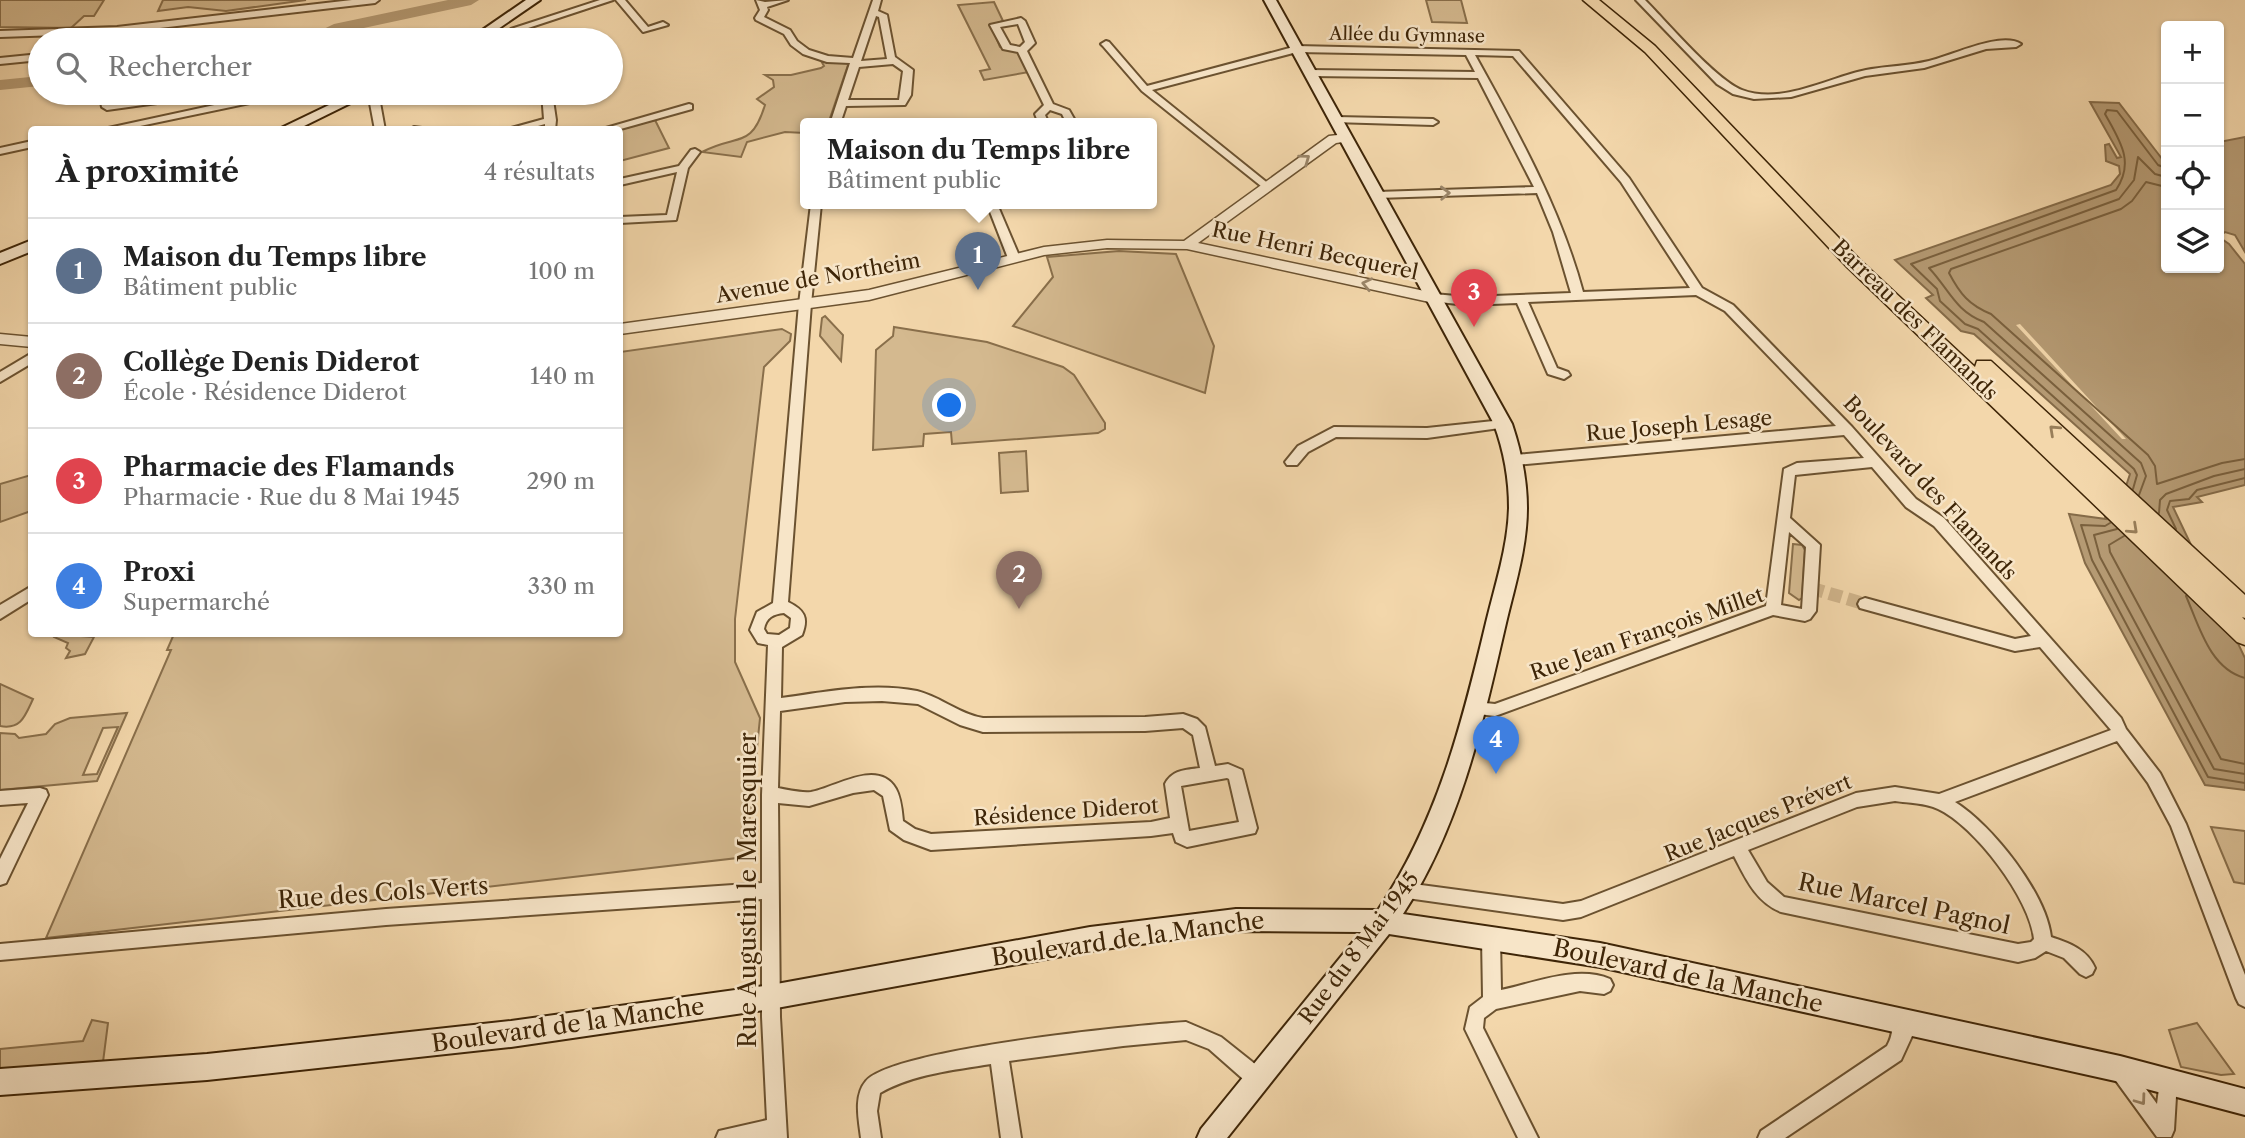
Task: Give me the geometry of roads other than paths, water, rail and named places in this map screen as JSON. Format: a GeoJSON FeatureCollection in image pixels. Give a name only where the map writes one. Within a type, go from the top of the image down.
{"type":"FeatureCollection","features":[{"type":"Feature","properties":{"kind":"highway","name":"Barreau des Flamands"},"geometry":{"type":"LineString","coordinates":[[1590,0],[1650,49],[1853,263],[2094,479],[2245,609]]}},
{"type":"Feature","properties":{"kind":"highway","name":"Barreau des Flamands"},"geometry":{"type":"LineString","coordinates":[[1598,0],[1678,65],[1829,222],[2094,479],[2245,635]]}},
{"type":"Feature","properties":{"kind":"main road"},"geometry":{"type":"LineString","coordinates":[[504,28],[511,25],[534,0]]}},
{"type":"Feature","properties":{"kind":"main road","name":"Rue du 8 Mai 1945"},"geometry":{"type":"LineString","coordinates":[[1210,1138],[1384,922],[1406,891],[1446,810],[1475,708],[1514,550],[1518,510],[1514,460],[1503,424],[1270,0]]}},
{"type":"Feature","properties":{"kind":"main road"},"geometry":{"type":"LineString","coordinates":[[293,126],[339,105]]}},
{"type":"Feature","properties":{"kind":"main road"},"geometry":{"type":"LineString","coordinates":[[0,259],[28,247]]}},
{"type":"Feature","properties":{"kind":"main road","name":"Boulevard de la Manche"},"geometry":{"type":"LineString","coordinates":[[0,1082],[285,1060],[511,1034],[771,997],[1090,939],[1221,922],[1293,919],[1384,922],[1600,955],[2120,1069],[2245,1102]]}},
{"type":"Feature","properties":{"kind":"street"},"geometry":{"type":"LineString","coordinates":[[134,28],[375,0]]}},
{"type":"Feature","properties":{"kind":"street"},"geometry":{"type":"LineString","coordinates":[[513,28],[511,25],[609,0]]}},
{"type":"Feature","properties":{"kind":"street"},"geometry":{"type":"LineString","coordinates":[[620,0],[646,30],[663,25]]}},
{"type":"Feature","properties":{"kind":"street"},"geometry":{"type":"LineString","coordinates":[[784,0],[761,2],[764,10],[759,18],[787,32],[794,43],[806,52],[827,59],[855,63],[893,61],[908,70],[906,95],[902,103],[841,103]]}},
{"type":"Feature","properties":{"kind":"street"},"geometry":{"type":"LineString","coordinates":[[837,118],[877,0]]}},
{"type":"Feature","properties":{"kind":"street"},"geometry":{"type":"LineString","coordinates":[[1640,0],[1720,82],[1736,92],[1761,97],[1782,97],[1860,74],[1922,66],[2001,44],[2016,44]]}},
{"type":"Feature","properties":{"kind":"street"},"geometry":{"type":"LineString","coordinates":[[872,12],[883,15],[887,47],[893,61]]}},
{"type":"Feature","properties":{"kind":"street"},"geometry":{"type":"LineString","coordinates":[[1,35],[28,34]]}},
{"type":"Feature","properties":{"kind":"street"},"geometry":{"type":"LineString","coordinates":[[1106,44],[1145,89],[1266,187]]}},
{"type":"Feature","properties":{"kind":"street","name":"Allée du Gymnase"},"geometry":{"type":"LineString","coordinates":[[1145,89],[1297,49],[1516,54]]}},
{"type":"Feature","properties":{"kind":"street"},"geometry":{"type":"LineString","coordinates":[[1022,50],[1049,106],[1066,112],[1069,118]]}},
{"type":"Feature","properties":{"kind":"street"},"geometry":{"type":"LineString","coordinates":[[1469,52],[1540,190],[1569,255],[1578,296]]}},
{"type":"Feature","properties":{"kind":"street","name":"Boulevard des Flamands"},"geometry":{"type":"LineString","coordinates":[[1516,54],[1625,180],[1698,290],[1729,308],[1847,430],[1911,503],[1939,522],[2116,723],[2120,733],[2154,778],[2178,824],[2245,998]]}},
{"type":"Feature","properties":{"kind":"street"},"geometry":{"type":"LineString","coordinates":[[0,61],[28,58]]}},
{"type":"Feature","properties":{"kind":"street"},"geometry":{"type":"LineString","coordinates":[[1310,73],[1482,75]]}},
{"type":"Feature","properties":{"kind":"street"},"geometry":{"type":"LineString","coordinates":[[195,105],[199,108],[198,111]]}},
{"type":"Feature","properties":{"kind":"street"},"geometry":{"type":"LineString","coordinates":[[124,126],[227,105]]}},
{"type":"Feature","properties":{"kind":"street"},"geometry":{"type":"LineString","coordinates":[[375,105],[379,126]]}},
{"type":"Feature","properties":{"kind":"street"},"geometry":{"type":"LineString","coordinates":[[549,105],[552,126]]}},
{"type":"Feature","properties":{"kind":"street"},"geometry":{"type":"LineString","coordinates":[[1042,118],[1040,114],[1049,106]]}},
{"type":"Feature","properties":{"kind":"street"},"geometry":{"type":"LineString","coordinates":[[619,126],[690,107]]}},
{"type":"Feature","properties":{"kind":"street"},"geometry":{"type":"LineString","coordinates":[[1336,120],[1433,122]]}},
{"type":"Feature","properties":{"kind":"street"},"geometry":{"type":"LineString","coordinates":[[1187,245],[1333,139],[1346,138]]}},
{"type":"Feature","properties":{"kind":"street"},"geometry":{"type":"LineString","coordinates":[[0,151],[28,145]]}},
{"type":"Feature","properties":{"kind":"street"},"geometry":{"type":"LineString","coordinates":[[623,220],[672,218],[683,168],[695,152]]}},
{"type":"Feature","properties":{"kind":"street"},"geometry":{"type":"LineString","coordinates":[[623,181],[683,168]]}},
{"type":"Feature","properties":{"kind":"street"},"geometry":{"type":"LineString","coordinates":[[1377,195],[1540,190]]}},
{"type":"Feature","properties":{"kind":"street"},"geometry":{"type":"LineString","coordinates":[[780,607],[815,209]]}},
{"type":"Feature","properties":{"kind":"street"},"geometry":{"type":"LineString","coordinates":[[994,209],[1014,258]]}},
{"type":"Feature","properties":{"kind":"street","name":"Avenue de Northeim"},"geometry":{"type":"LineString","coordinates":[[623,329],[879,293],[1014,258],[1081,245],[1187,245]]}},
{"type":"Feature","properties":{"kind":"street","name":"Rue Henri Becquerel"},"geometry":{"type":"LineString","coordinates":[[1187,245],[1434,298]]}},
{"type":"Feature","properties":{"kind":"street"},"geometry":{"type":"LineString","coordinates":[[1434,298],[1521,299],[1698,290]]}},
{"type":"Feature","properties":{"kind":"street"},"geometry":{"type":"LineString","coordinates":[[1521,299],[1552,372],[1564,375]]}},
{"type":"Feature","properties":{"kind":"street"},"geometry":{"type":"LineString","coordinates":[[0,339],[28,342]]}},
{"type":"Feature","properties":{"kind":"street"},"geometry":{"type":"LineString","coordinates":[[0,378],[28,360]]}},
{"type":"Feature","properties":{"kind":"street"},"geometry":{"type":"LineString","coordinates":[[1292,461],[1303,449],[1334,432],[1427,433],[1503,424]]}},
{"type":"Feature","properties":{"kind":"street","name":"Rue Joseph Lesage"},"geometry":{"type":"LineString","coordinates":[[1514,460],[1847,430]]}},
{"type":"Feature","properties":{"kind":"street"},"geometry":{"type":"LineString","coordinates":[[1773,609],[1789,472],[1797,468],[1873,462]]}},
{"type":"Feature","properties":{"kind":"street","name":"Rue Jean François Millet"},"geometry":{"type":"LineString","coordinates":[[1475,708],[1495,710],[1773,609],[1805,615],[1809,611],[1813,545],[1783,519]]}},
{"type":"Feature","properties":{"kind":"street"},"geometry":{"type":"LineString","coordinates":[[0,613],[28,594]]}},
{"type":"Feature","properties":{"kind":"street"},"geometry":{"type":"LineString","coordinates":[[1866,604],[2015,645],[2043,640]]}},
{"type":"Feature","properties":{"kind":"street"},"geometry":{"type":"LineString","coordinates":[[780,607],[796,612],[799,626],[793,635],[775,642],[763,639],[757,625],[767,611],[780,607]]}},
{"type":"Feature","properties":{"kind":"street","name":"Rue Augustin le Maresquier"},"geometry":{"type":"LineString","coordinates":[[775,642],[770,795],[771,997],[777,1133]]}},
{"type":"Feature","properties":{"kind":"street"},"geometry":{"type":"LineString","coordinates":[[772,706],[884,695],[932,702],[962,720],[983,725],[1145,724],[1183,721],[1200,732],[1209,774],[1228,771],[1236,775],[1249,828],[1184,839],[1179,824]]}},
{"type":"Feature","properties":{"kind":"street","name":"Rue Jacques Prévert"},"geometry":{"type":"LineString","coordinates":[[1406,891],[1563,912],[1581,909],[1871,796],[1895,794],[1939,801],[2120,733]]}},
{"type":"Feature","properties":{"kind":"street","name":"Résidence Diderot"},"geometry":{"type":"LineString","coordinates":[[770,795],[806,799],[830,796],[860,782],[878,783],[890,793],[896,825],[910,835],[930,842],[1125,831],[1179,824],[1173,784],[1179,778],[1209,774]]}},
{"type":"Feature","properties":{"kind":"street"},"geometry":{"type":"LineString","coordinates":[[0,798],[40,795],[0,877]]}},
{"type":"Feature","properties":{"kind":"street","name":"Rue Marcel Pagnol"},"geometry":{"type":"LineString","coordinates":[[1739,849],[1762,890],[1770,899],[1781,904],[2018,953],[2035,950],[2043,942],[2042,924],[2032,906],[1978,830],[1958,812],[1939,801]]}},
{"type":"Feature","properties":{"kind":"street","name":"Rue des Cols Verts"},"geometry":{"type":"LineString","coordinates":[[0,952],[227,929],[592,900],[771,890]]}},
{"type":"Feature","properties":{"kind":"street"},"geometry":{"type":"LineString","coordinates":[[1491,938],[1492,1002]]}},
{"type":"Feature","properties":{"kind":"street"},"geometry":{"type":"LineString","coordinates":[[2043,942],[2070,952],[2087,968]]}},
{"type":"Feature","properties":{"kind":"street"},"geometry":{"type":"LineString","coordinates":[[1528,1138],[1474,1029],[1476,1013],[1492,1002],[1580,982],[1604,985]]}},
{"type":"Feature","properties":{"kind":"street"},"geometry":{"type":"LineString","coordinates":[[1768,1138],[1894,1053],[1903,1036],[1902,1021]]}},
{"type":"Feature","properties":{"kind":"street"},"geometry":{"type":"LineString","coordinates":[[871,1138],[869,1094],[880,1079],[974,1056],[1186,1031],[1215,1043],[1258,1079]]}},
{"type":"Feature","properties":{"kind":"street"},"geometry":{"type":"LineString","coordinates":[[999,1054],[1011,1138]]}},
{"type":"Feature","properties":{"kind":"street"},"geometry":{"type":"LineString","coordinates":[[2120,1069],[2164,1134]]}},
{"type":"Feature","properties":{"kind":"street"},"geometry":{"type":"LineString","coordinates":[[2164,1134],[2168,1080]]}},
{"type":"Feature","properties":{"kind":"street"},"geometry":{"type":"LineString","coordinates":[[726,1138],[777,1133]]}},
{"type":"Feature","properties":{"kind":"water"},"geometry":{"type":"Polygon","coordinates":[[[2090,102],[2119,103],[2161,158],[2161,273],[2224,273],[2224,240],[2245,264],[2245,485],[2197,497],[2202,502],[2173,507],[2245,658],[2245,790],[2205,785],[2085,563],[2069,514],[2106,519],[2101,506],[2126,486],[2130,474],[1974,334],[1961,331],[1926,298],[1933,295],[1895,260],[2111,185],[2120,174],[2119,166],[2106,161],[2105,145],[2109,144],[2117,158],[2121,157],[2090,102]]]}},
{"type":"Feature","properties":{"kind":"water"},"geometry":{"type":"Polygon","coordinates":[[[2245,137],[2245,252],[2235,235],[2225,232],[2224,141],[2245,137]]]}},
{"type":"Feature","properties":{"kind":"waterway"},"geometry":{"type":"LineString","coordinates":[[340,28],[471,0]]}},
{"type":"Feature","properties":{"kind":"waterway"},"geometry":{"type":"LineString","coordinates":[[0,85],[28,82]]}},
{"type":"Feature","properties":{"kind":"tunnel"},"geometry":{"type":"LineString","coordinates":[[1811,588],[1865,604]]}},
{"type":"Feature","properties":{"kind":"place","name":"Maison du Temps libre"},"geometry":{"type":"Point","coordinates":[978,290]}},
{"type":"Feature","properties":{"kind":"place","name":"Pharmacie des Flamands"},"geometry":{"type":"Point","coordinates":[1474,327]}},
{"type":"Feature","properties":{"kind":"place","name":"Collège Denis Diderot"},"geometry":{"type":"Point","coordinates":[1019,609]}},
{"type":"Feature","properties":{"kind":"place","name":"Proxi"},"geometry":{"type":"Point","coordinates":[1496,774]}}]}
